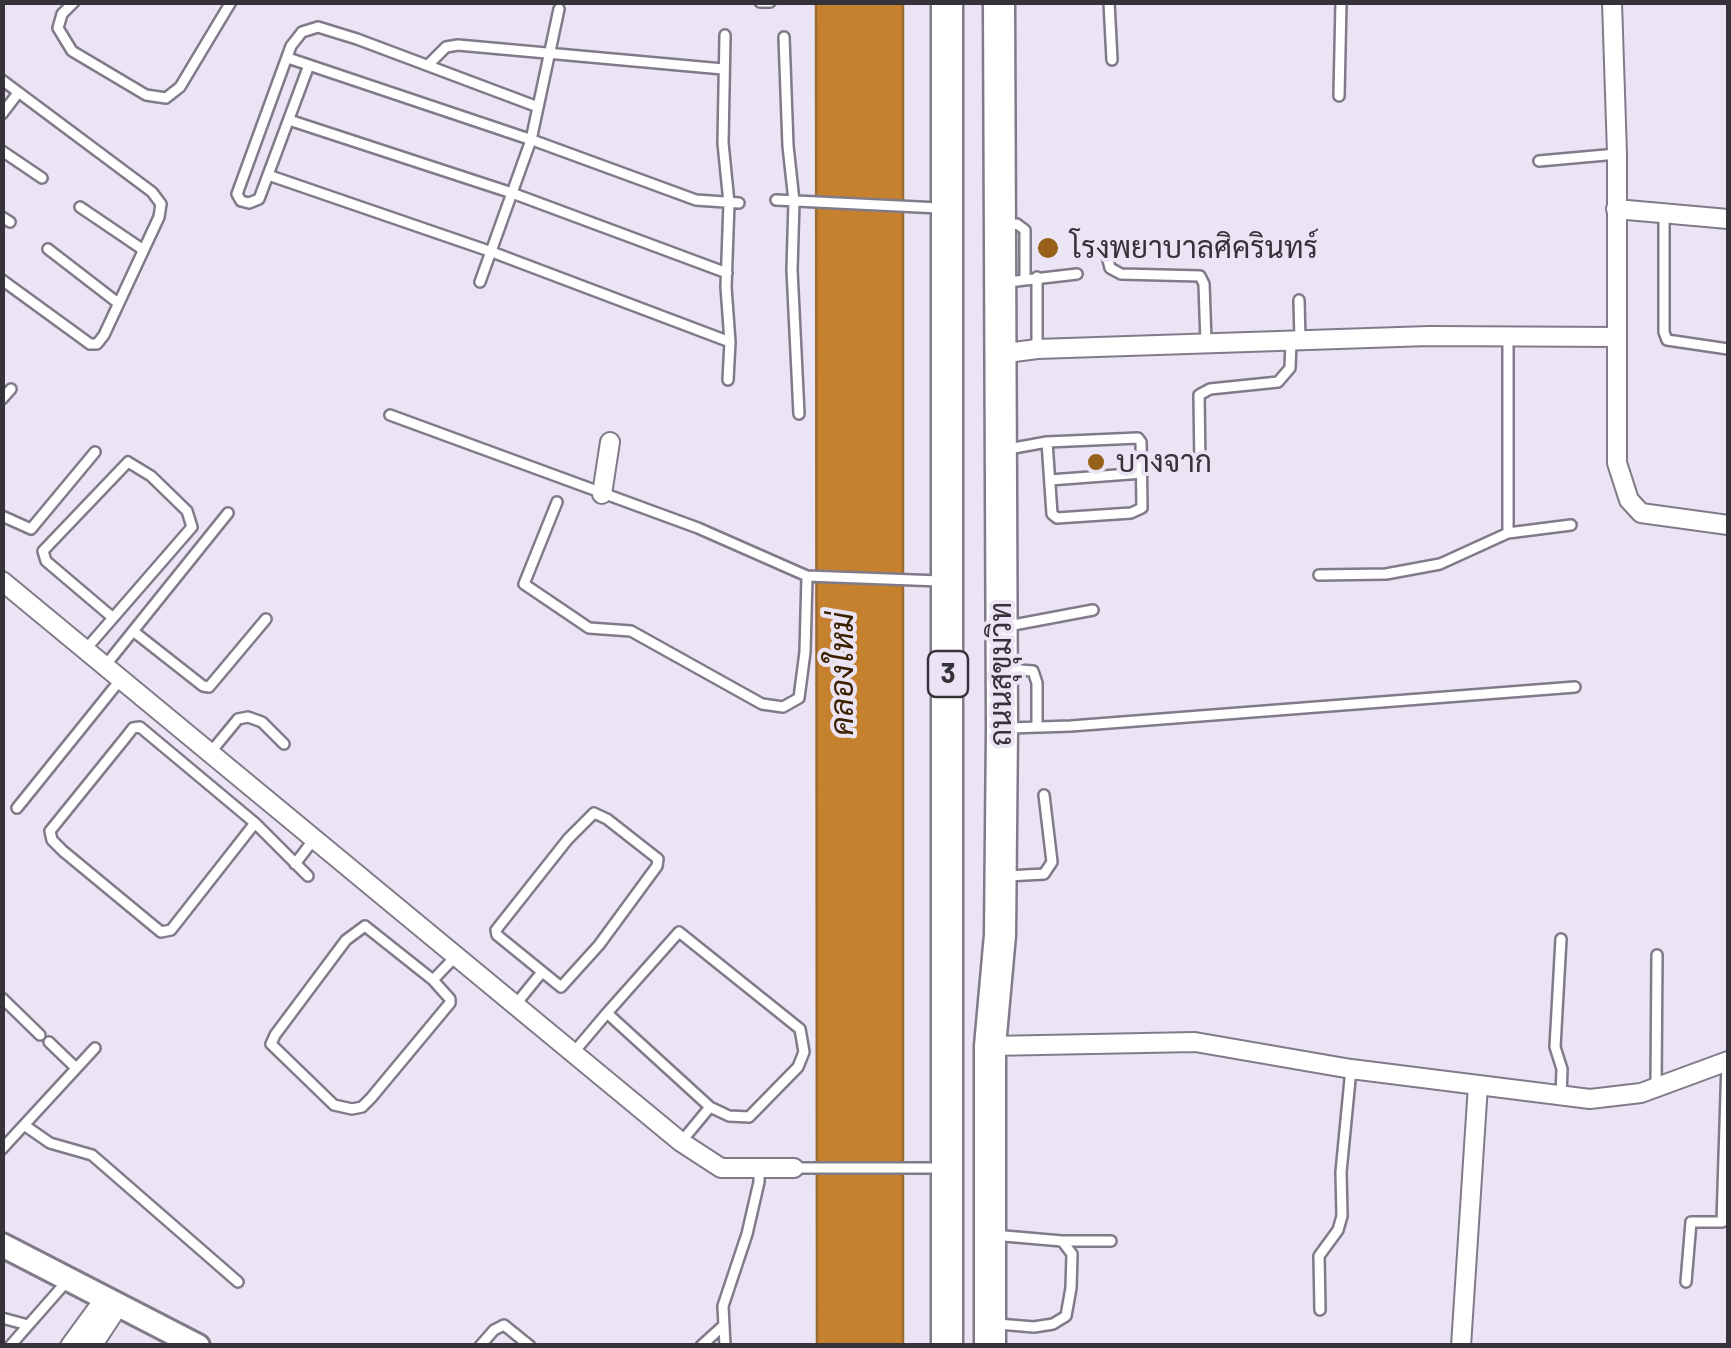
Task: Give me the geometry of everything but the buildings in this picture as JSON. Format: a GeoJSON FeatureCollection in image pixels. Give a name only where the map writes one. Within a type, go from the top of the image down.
{"type":"FeatureCollection","features":[{"type":"Feature","properties":{"kind":"highway","name":"ถนนสุขุมวิท"},"geometry":{"type":"LineString","coordinates":[[947,2],[934,208],[947,581],[947,1346]]}},
{"type":"Feature","properties":{"kind":"highway","name":"ถนนสุขุมวิท"},"geometry":{"type":"LineString","coordinates":[[990,1334],[990,1046],[1000,935],[1002,735],[999,354],[1013,281],[1000,229],[1000,2]]}},
{"type":"Feature","properties":{"kind":"highway"},"geometry":{"type":"LineString","coordinates":[[948,738],[1002,735]]}},
{"type":"Feature","properties":{"kind":"street"},"geometry":{"type":"LineString","coordinates":[[1612,2],[1617,154],[1617,463],[1628,500],[1648,516],[1728,525]]}},
{"type":"Feature","properties":{"kind":"street"},"geometry":{"type":"LineString","coordinates":[[1616,210],[1728,218]]}},
{"type":"Feature","properties":{"kind":"street"},"geometry":{"type":"LineString","coordinates":[[999,354],[1037,349],[1295,341],[1617,337]]}},
{"type":"Feature","properties":{"kind":"street"},"geometry":{"type":"LineString","coordinates":[[602,494],[610,442]]}},
{"type":"Feature","properties":{"kind":"street"},"geometry":{"type":"LineString","coordinates":[[2,580],[681,1142],[720,1168],[794,1168]]}},
{"type":"Feature","properties":{"kind":"street"},"geometry":{"type":"LineString","coordinates":[[990,1046],[1195,1042],[1351,1069],[1562,1096],[1620,1097],[1728,1062]]}},
{"type":"Feature","properties":{"kind":"street"},"geometry":{"type":"LineString","coordinates":[[1461,1346],[1478,1085]]}},
{"type":"Feature","properties":{"kind":"street"},"geometry":{"type":"LineString","coordinates":[[2,1245],[198,1346]]}},
{"type":"Feature","properties":{"kind":"street"},"geometry":{"type":"LineString","coordinates":[[70,1346],[112,1302]]}},
{"type":"Feature","properties":{"kind":"street"},"geometry":{"type":"LineString","coordinates":[[92,1346],[112,1302]]}},
{"type":"Feature","properties":{"kind":"lane"},"geometry":{"type":"LineString","coordinates":[[74,2],[62,14],[58,28],[72,51],[146,95],[166,98],[180,87],[231,2]]}},
{"type":"Feature","properties":{"kind":"lane"},"geometry":{"type":"LineString","coordinates":[[760,2],[770,2]]}},
{"type":"Feature","properties":{"kind":"lane"},"geometry":{"type":"LineString","coordinates":[[1110,2],[1112,60]]}},
{"type":"Feature","properties":{"kind":"lane"},"geometry":{"type":"LineString","coordinates":[[1339,96],[1341,2]]}},
{"type":"Feature","properties":{"kind":"lane"},"geometry":{"type":"LineString","coordinates":[[480,282],[530,140],[558,10]]}},
{"type":"Feature","properties":{"kind":"lane"},"geometry":{"type":"LineString","coordinates":[[309,65],[259,200],[242,202],[238,194],[291,46],[302,32],[318,27],[538,106]]}},
{"type":"Feature","properties":{"kind":"lane"},"geometry":{"type":"LineString","coordinates":[[725,35],[723,143],[734,203],[727,273],[728,380]]}},
{"type":"Feature","properties":{"kind":"lane"},"geometry":{"type":"LineString","coordinates":[[784,37],[794,201],[792,270],[798,414]]}},
{"type":"Feature","properties":{"kind":"lane"},"geometry":{"type":"LineString","coordinates":[[428,65],[446,47],[458,45],[723,69]]}},
{"type":"Feature","properties":{"kind":"lane"},"geometry":{"type":"LineString","coordinates":[[288,58],[696,200],[734,203]]}},
{"type":"Feature","properties":{"kind":"lane"},"geometry":{"type":"LineString","coordinates":[[2,80],[152,192],[161,204],[159,217],[97,344],[90,344],[2,280]]}},
{"type":"Feature","properties":{"kind":"lane"},"geometry":{"type":"LineString","coordinates":[[2,114],[18,92]]}},
{"type":"Feature","properties":{"kind":"lane"},"geometry":{"type":"LineString","coordinates":[[289,120],[512,193],[727,273]]}},
{"type":"Feature","properties":{"kind":"lane"},"geometry":{"type":"LineString","coordinates":[[2,151],[42,178]]}},
{"type":"Feature","properties":{"kind":"lane"},"geometry":{"type":"LineString","coordinates":[[1539,161],[1617,154]]}},
{"type":"Feature","properties":{"kind":"lane"},"geometry":{"type":"LineString","coordinates":[[268,175],[492,252],[730,342]]}},
{"type":"Feature","properties":{"kind":"lane"},"geometry":{"type":"LineString","coordinates":[[776,200],[934,208]]}},
{"type":"Feature","properties":{"kind":"lane"},"geometry":{"type":"LineString","coordinates":[[80,207],[142,249]]}},
{"type":"Feature","properties":{"kind":"lane"},"geometry":{"type":"LineString","coordinates":[[1664,213],[1667,340],[1728,349]]}},
{"type":"Feature","properties":{"kind":"lane"},"geometry":{"type":"LineString","coordinates":[[48,249],[118,303]]}},
{"type":"Feature","properties":{"kind":"lane"},"geometry":{"type":"LineString","coordinates":[[1108,256],[1110,268],[1121,274],[1200,276],[1204,284],[1206,345]]}},
{"type":"Feature","properties":{"kind":"lane"},"geometry":{"type":"LineString","coordinates":[[1013,281],[1077,274]]}},
{"type":"Feature","properties":{"kind":"lane"},"geometry":{"type":"LineString","coordinates":[[1037,277],[1037,349]]}},
{"type":"Feature","properties":{"kind":"lane"},"geometry":{"type":"LineString","coordinates":[[1200,467],[1199,396],[1210,389],[1278,382],[1290,368],[1299,300]]}},
{"type":"Feature","properties":{"kind":"lane"},"geometry":{"type":"LineString","coordinates":[[1508,337],[1508,533]]}},
{"type":"Feature","properties":{"kind":"lane"},"geometry":{"type":"LineString","coordinates":[[2,399],[11,389]]}},
{"type":"Feature","properties":{"kind":"lane"},"geometry":{"type":"LineString","coordinates":[[390,415],[698,528],[810,576],[947,581]]}},
{"type":"Feature","properties":{"kind":"lane"},"geometry":{"type":"LineString","coordinates":[[1000,450],[1047,442],[1138,438],[1142,442],[1142,508],[1136,512],[1069,519],[1052,514],[1047,442]]}},
{"type":"Feature","properties":{"kind":"lane"},"geometry":{"type":"LineString","coordinates":[[2,516],[31,529],[96,452]]}},
{"type":"Feature","properties":{"kind":"lane"},"geometry":{"type":"LineString","coordinates":[[86,650],[192,524],[187,511],[175,499],[151,476],[128,462],[43,550],[46,561],[112,618]]}},
{"type":"Feature","properties":{"kind":"lane"},"geometry":{"type":"LineString","coordinates":[[1050,480],[1142,473]]}},
{"type":"Feature","properties":{"kind":"lane"},"geometry":{"type":"LineString","coordinates":[[557,502],[524,584],[588,628],[631,631],[762,704],[784,708],[800,698],[810,576]]}},
{"type":"Feature","properties":{"kind":"lane"},"geometry":{"type":"LineString","coordinates":[[105,666],[228,513]]}},
{"type":"Feature","properties":{"kind":"lane"},"geometry":{"type":"LineString","coordinates":[[1319,575],[1386,574],[1440,564],[1508,533],[1571,525]]}},
{"type":"Feature","properties":{"kind":"lane"},"geometry":{"type":"LineString","coordinates":[[1000,627],[1094,610]]}},
{"type":"Feature","properties":{"kind":"lane"},"geometry":{"type":"LineString","coordinates":[[133,630],[209,686],[266,619]]}},
{"type":"Feature","properties":{"kind":"lane"},"geometry":{"type":"LineString","coordinates":[[1000,672],[1012,666],[1033,670],[1038,724]]}},
{"type":"Feature","properties":{"kind":"lane"},"geometry":{"type":"LineString","coordinates":[[17,808],[121,679]]}},
{"type":"Feature","properties":{"kind":"lane"},"geometry":{"type":"LineString","coordinates":[[1002,735],[1038,724],[1071,726],[1574,687]]}},
{"type":"Feature","properties":{"kind":"lane"},"geometry":{"type":"LineString","coordinates":[[210,753],[238,719],[248,717],[262,722],[284,744]]}},
{"type":"Feature","properties":{"kind":"lane"},"geometry":{"type":"LineString","coordinates":[[255,823],[171,930],[161,932],[63,851],[50,832],[133,728],[140,727],[255,823],[308,876]]}},
{"type":"Feature","properties":{"kind":"lane"},"geometry":{"type":"LineString","coordinates":[[1000,876],[1044,874],[1052,862],[1044,796]]}},
{"type":"Feature","properties":{"kind":"lane"},"geometry":{"type":"LineString","coordinates":[[594,812],[658,859],[657,866],[564,985],[542,972],[497,936],[496,930],[568,838],[594,812]]}},
{"type":"Feature","properties":{"kind":"lane"},"geometry":{"type":"LineString","coordinates":[[295,864],[314,838]]}},
{"type":"Feature","properties":{"kind":"lane"},"geometry":{"type":"LineString","coordinates":[[361,926],[369,928],[433,980],[450,1003],[362,1107],[334,1105],[271,1044],[346,940],[361,926]]}},
{"type":"Feature","properties":{"kind":"lane"},"geometry":{"type":"LineString","coordinates":[[574,1052],[607,1013],[680,932],[800,1029],[804,1052],[798,1067],[749,1117],[729,1116],[710,1107],[607,1013]]}},
{"type":"Feature","properties":{"kind":"lane"},"geometry":{"type":"LineString","coordinates":[[1561,939],[1555,1047],[1562,1069],[1562,1096]]}},
{"type":"Feature","properties":{"kind":"lane"},"geometry":{"type":"LineString","coordinates":[[1656,1088],[1658,955]]}},
{"type":"Feature","properties":{"kind":"lane"},"geometry":{"type":"LineString","coordinates":[[433,980],[457,956]]}},
{"type":"Feature","properties":{"kind":"lane"},"geometry":{"type":"LineString","coordinates":[[516,1004],[542,972]]}},
{"type":"Feature","properties":{"kind":"lane"},"geometry":{"type":"LineString","coordinates":[[2,998],[76,1068]]}},
{"type":"Feature","properties":{"kind":"lane"},"geometry":{"type":"LineString","coordinates":[[2,1149],[95,1048]]}},
{"type":"Feature","properties":{"kind":"lane"},"geometry":{"type":"LineString","coordinates":[[1686,1282],[1691,1222],[1722,1222],[1728,1062]]}},
{"type":"Feature","properties":{"kind":"lane"},"geometry":{"type":"LineString","coordinates":[[1320,1310],[1319,1256],[1338,1230],[1342,1216],[1341,1172],[1351,1069]]}},
{"type":"Feature","properties":{"kind":"lane"},"geometry":{"type":"LineString","coordinates":[[681,1142],[710,1107]]}},
{"type":"Feature","properties":{"kind":"lane"},"geometry":{"type":"LineString","coordinates":[[24,1125],[50,1143],[92,1154],[238,1282]]}},
{"type":"Feature","properties":{"kind":"lane"},"geometry":{"type":"LineString","coordinates":[[794,1168],[948,1168]]}},
{"type":"Feature","properties":{"kind":"lane"},"geometry":{"type":"LineString","coordinates":[[726,1346],[723,1306],[750,1224],[758,1169]]}},
{"type":"Feature","properties":{"kind":"lane"},"geometry":{"type":"LineString","coordinates":[[991,1234],[1111,1241]]}},
{"type":"Feature","properties":{"kind":"lane"},"geometry":{"type":"LineString","coordinates":[[990,1334],[1053,1324],[1066,1316],[1072,1254],[1062,1241]]}},
{"type":"Feature","properties":{"kind":"lane"},"geometry":{"type":"LineString","coordinates":[[10,1346],[69,1279]]}},
{"type":"Feature","properties":{"kind":"lane"},"geometry":{"type":"LineString","coordinates":[[2,1318],[28,1325]]}},
{"type":"Feature","properties":{"kind":"lane"},"geometry":{"type":"LineString","coordinates":[[701,1346],[724,1325]]}},
{"type":"Feature","properties":{"kind":"lane"},"geometry":{"type":"LineString","coordinates":[[480,1346],[494,1330],[504,1326],[530,1346]]}},
{"type":"Feature","properties":{"kind":"water","name":"คลองใหม่"},"geometry":{"type":"Polygon","coordinates":[[[816,3],[903,3],[903,1345],[817,1345],[816,3]]]}},
{"type":"Feature","properties":{"kind":"place","name":"โรงพยาบาลศิครินทร์"},"geometry":{"type":"Point","coordinates":[1048,248]}},
{"type":"Feature","properties":{"kind":"place","name":"บางจาก"},"geometry":{"type":"Point","coordinates":[1096,462]}}]}
